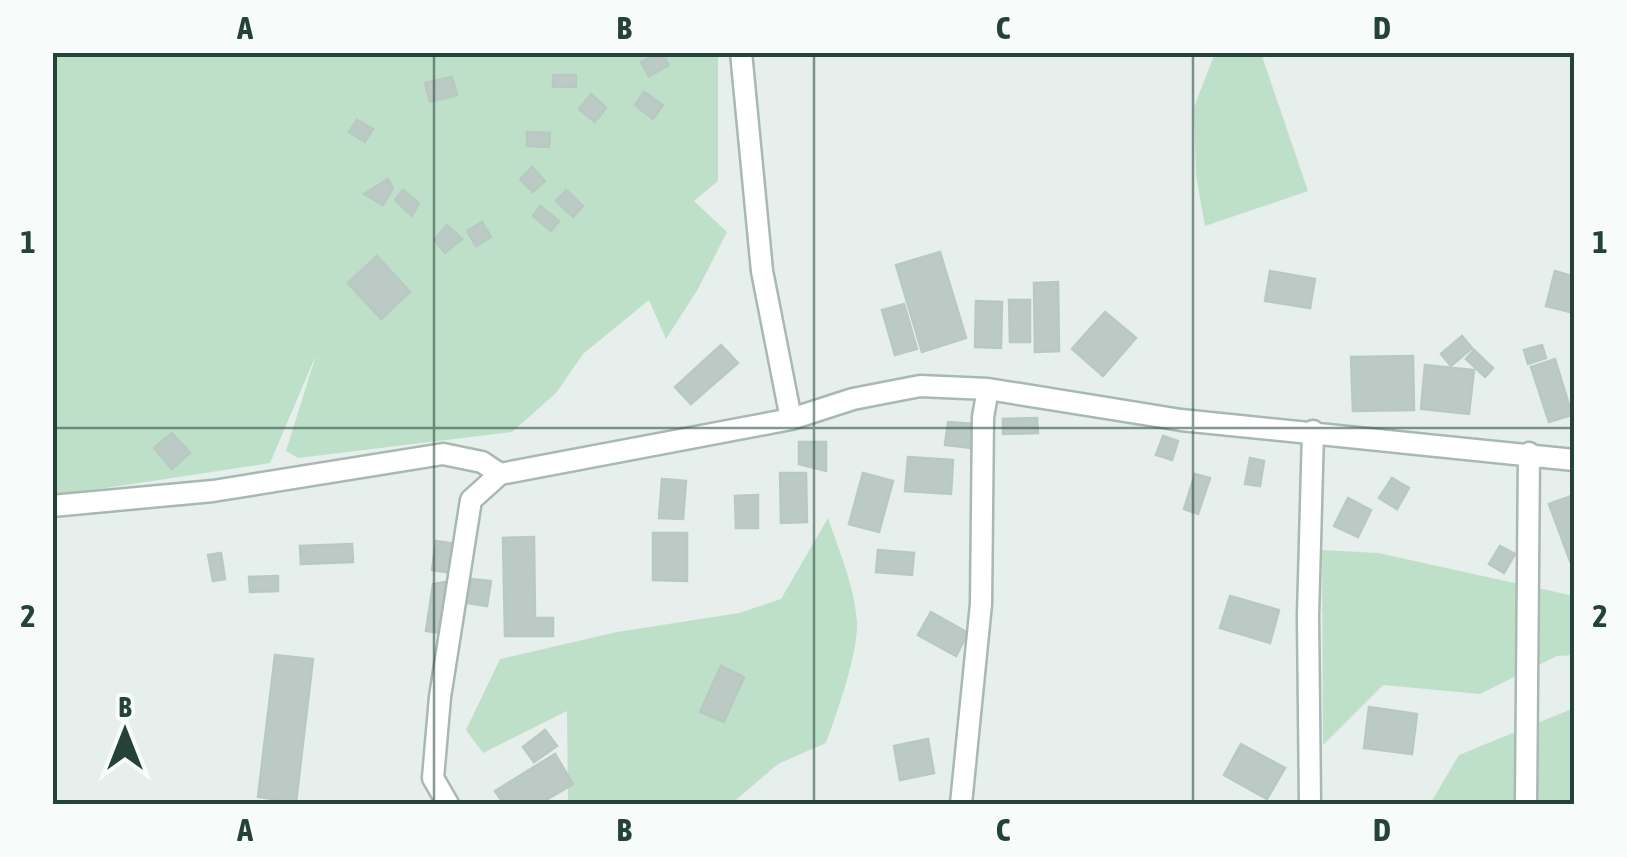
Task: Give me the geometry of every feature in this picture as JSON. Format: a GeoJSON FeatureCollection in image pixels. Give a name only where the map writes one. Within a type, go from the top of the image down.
{"type":"FeatureCollection","features":[{"type":"Feature","properties":{"kind":"street"},"geometry":{"type":"LineString","coordinates":[[741,52],[762,272],[791,419]]}},
{"type":"Feature","properties":{"kind":"street"},"geometry":{"type":"LineString","coordinates":[[448,804],[433,778],[440,697],[470,500],[500,474],[791,419],[853,399],[920,386],[988,389],[1180,420],[1574,460]]}},
{"type":"Feature","properties":{"kind":"street"},"geometry":{"type":"LineString","coordinates":[[960,804],[981,604],[983,417],[988,389]]}},
{"type":"Feature","properties":{"kind":"street"},"geometry":{"type":"LineString","coordinates":[[1310,804],[1308,616],[1312,431]]}},
{"type":"Feature","properties":{"kind":"street"},"geometry":{"type":"LineString","coordinates":[[1526,804],[1530,453]]}},
{"type":"Feature","properties":{"kind":"street"},"geometry":{"type":"LineString","coordinates":[[52,506],[213,491],[443,454],[482,462],[500,474]]}},
{"type":"Feature","properties":{"kind":"green space"},"geometry":{"type":"Polygon","coordinates":[[[53,53],[718,53],[718,181],[694,201],[727,232],[698,289],[666,339],[649,300],[583,354],[556,393],[512,432],[298,458],[286,451],[316,355],[270,463],[53,496],[53,53]]]}},
{"type":"Feature","properties":{"kind":"green space"},"geometry":{"type":"Polygon","coordinates":[[[1215,53],[1261,53],[1308,191],[1205,226],[1196,176],[1194,107],[1215,53]]]}},
{"type":"Feature","properties":{"kind":"green space"},"geometry":{"type":"Polygon","coordinates":[[[828,518],[850,583],[857,623],[851,666],[836,716],[826,743],[778,764],[731,804],[568,804],[567,711],[483,753],[466,730],[500,659],[617,632],[739,613],[781,599],[828,518]]]}},
{"type":"Feature","properties":{"kind":"green space"},"geometry":{"type":"Polygon","coordinates":[[[1322,550],[1378,553],[1574,596],[1574,655],[1557,656],[1480,694],[1383,685],[1323,745],[1322,550]]]}},
{"type":"Feature","properties":{"kind":"green space"},"geometry":{"type":"Polygon","coordinates":[[[1574,708],[1574,804],[1430,804],[1459,755],[1574,708]]]}},
{"type":"Feature","properties":{"kind":"building"},"geometry":{"type":"Polygon","coordinates":[[[662,52],[669,65],[649,76],[641,62],[662,52]]]}},
{"type":"Feature","properties":{"kind":"building"},"geometry":{"type":"Polygon","coordinates":[[[553,75],[576,75],[576,87],[553,87],[553,75]]]}},
{"type":"Feature","properties":{"kind":"building"},"geometry":{"type":"Polygon","coordinates":[[[452,77],[457,95],[430,102],[425,83],[452,77]]]}},
{"type":"Feature","properties":{"kind":"building"},"geometry":{"type":"Polygon","coordinates":[[[644,92],[663,105],[653,119],[635,105],[644,92]]]}},
{"type":"Feature","properties":{"kind":"building"},"geometry":{"type":"Polygon","coordinates":[[[591,94],[606,108],[595,122],[579,109],[591,94]]]}},
{"type":"Feature","properties":{"kind":"building"},"geometry":{"type":"Polygon","coordinates":[[[357,120],[373,129],[365,142],[349,132],[357,120]]]}},
{"type":"Feature","properties":{"kind":"building"},"geometry":{"type":"Polygon","coordinates":[[[527,132],[550,133],[549,147],[527,146],[527,132]]]}},
{"type":"Feature","properties":{"kind":"building"},"geometry":{"type":"Polygon","coordinates":[[[532,167],[545,181],[533,192],[520,179],[532,167]]]}},
{"type":"Feature","properties":{"kind":"building"},"geometry":{"type":"Polygon","coordinates":[[[388,179],[393,188],[383,205],[364,194],[388,179]]]}},
{"type":"Feature","properties":{"kind":"building"},"geometry":{"type":"Polygon","coordinates":[[[403,190],[419,203],[412,216],[395,200],[403,190]]]}},
{"type":"Feature","properties":{"kind":"building"},"geometry":{"type":"Polygon","coordinates":[[[566,190],[583,206],[573,217],[556,201],[566,190]]]}},
{"type":"Feature","properties":{"kind":"building"},"geometry":{"type":"Polygon","coordinates":[[[540,206],[559,221],[551,231],[533,216],[540,206]]]}},
{"type":"Feature","properties":{"kind":"building"},"geometry":{"type":"Polygon","coordinates":[[[482,222],[491,237],[476,246],[467,231],[482,222]]]}},
{"type":"Feature","properties":{"kind":"building"},"geometry":{"type":"Polygon","coordinates":[[[447,225],[462,239],[445,253],[434,240],[447,225]]]}},
{"type":"Feature","properties":{"kind":"building"},"geometry":{"type":"Polygon","coordinates":[[[940,252],[966,338],[922,352],[896,265],[940,252]]]}},
{"type":"Feature","properties":{"kind":"building"},"geometry":{"type":"Polygon","coordinates":[[[377,256],[410,292],[381,319],[348,283],[377,256]]]}},
{"type":"Feature","properties":{"kind":"building"},"geometry":{"type":"Polygon","coordinates":[[[1270,271],[1315,279],[1310,308],[1265,301],[1270,271]]]}},
{"type":"Feature","properties":{"kind":"building"},"geometry":{"type":"Polygon","coordinates":[[[1555,271],[1574,277],[1574,313],[1546,306],[1555,271]]]}},
{"type":"Feature","properties":{"kind":"building"},"geometry":{"type":"Polygon","coordinates":[[[1058,282],[1059,351],[1035,352],[1034,283],[1058,282]]]}},
{"type":"Feature","properties":{"kind":"building"},"geometry":{"type":"Polygon","coordinates":[[[1009,300],[1030,300],[1030,342],[1010,342],[1009,300]]]}},
{"type":"Feature","properties":{"kind":"building"},"geometry":{"type":"Polygon","coordinates":[[[976,301],[1002,302],[1001,348],[975,347],[976,301]]]}},
{"type":"Feature","properties":{"kind":"building"},"geometry":{"type":"Polygon","coordinates":[[[904,304],[917,349],[895,355],[882,310],[904,304]]]}},
{"type":"Feature","properties":{"kind":"building"},"geometry":{"type":"Polygon","coordinates":[[[1105,312],[1136,338],[1103,376],[1072,349],[1105,312]]]}},
{"type":"Feature","properties":{"kind":"building"},"geometry":{"type":"Polygon","coordinates":[[[1462,336],[1472,348],[1451,366],[1441,354],[1462,336]]]}},
{"type":"Feature","properties":{"kind":"building"},"geometry":{"type":"Polygon","coordinates":[[[721,345],[738,363],[691,404],[675,387],[721,345]]]}},
{"type":"Feature","properties":{"kind":"building"},"geometry":{"type":"Polygon","coordinates":[[[1542,345],[1546,358],[1528,364],[1524,350],[1542,345]]]}},
{"type":"Feature","properties":{"kind":"building"},"geometry":{"type":"Polygon","coordinates":[[[1474,350],[1493,368],[1485,377],[1466,359],[1474,350]]]}},
{"type":"Feature","properties":{"kind":"building"},"geometry":{"type":"Polygon","coordinates":[[[1413,356],[1414,410],[1353,411],[1351,357],[1413,356]]]}},
{"type":"Feature","properties":{"kind":"building"},"geometry":{"type":"Polygon","coordinates":[[[1555,359],[1572,415],[1549,422],[1531,367],[1555,359]]]}},
{"type":"Feature","properties":{"kind":"building"},"geometry":{"type":"Polygon","coordinates":[[[1425,365],[1474,370],[1469,414],[1421,409],[1425,365]]]}},
{"type":"Feature","properties":{"kind":"building"},"geometry":{"type":"Polygon","coordinates":[[[1037,418],[1038,433],[1003,434],[1003,419],[1037,418]]]}},
{"type":"Feature","properties":{"kind":"building"},"geometry":{"type":"Polygon","coordinates":[[[948,422],[975,424],[973,448],[945,445],[948,422]]]}},
{"type":"Feature","properties":{"kind":"building"},"geometry":{"type":"Polygon","coordinates":[[[172,433],[190,453],[172,469],[154,448],[172,433]]]}},
{"type":"Feature","properties":{"kind":"building"},"geometry":{"type":"Polygon","coordinates":[[[1163,436],[1178,441],[1172,460],[1156,455],[1163,436]]]}},
{"type":"Feature","properties":{"kind":"building"},"geometry":{"type":"Polygon","coordinates":[[[799,442],[826,442],[826,471],[799,464],[799,442]]]}},
{"type":"Feature","properties":{"kind":"building"},"geometry":{"type":"Polygon","coordinates":[[[908,457],[953,460],[951,494],[905,491],[908,457]]]}},
{"type":"Feature","properties":{"kind":"building"},"geometry":{"type":"Polygon","coordinates":[[[1250,458],[1264,461],[1260,486],[1245,484],[1250,458]]]}},
{"type":"Feature","properties":{"kind":"building"},"geometry":{"type":"Polygon","coordinates":[[[780,473],[806,473],[807,522],[781,523],[780,473]]]}},
{"type":"Feature","properties":{"kind":"building"},"geometry":{"type":"Polygon","coordinates":[[[863,473],[893,481],[879,532],[849,524],[863,473]]]}},
{"type":"Feature","properties":{"kind":"building"},"geometry":{"type":"Polygon","coordinates":[[[1195,474],[1210,478],[1198,514],[1184,509],[1195,474]]]}},
{"type":"Feature","properties":{"kind":"building"},"geometry":{"type":"Polygon","coordinates":[[[1392,478],[1409,488],[1397,509],[1379,498],[1392,478]]]}},
{"type":"Feature","properties":{"kind":"building"},"geometry":{"type":"Polygon","coordinates":[[[662,479],[686,481],[683,519],[659,518],[662,479]]]}},
{"type":"Feature","properties":{"kind":"building"},"geometry":{"type":"Polygon","coordinates":[[[758,495],[758,528],[736,528],[735,496],[758,495]]]}},
{"type":"Feature","properties":{"kind":"building"},"geometry":{"type":"Polygon","coordinates":[[[1574,495],[1574,559],[1570,561],[1549,504],[1574,495]]]}},
{"type":"Feature","properties":{"kind":"building"},"geometry":{"type":"Polygon","coordinates":[[[1348,498],[1371,510],[1358,537],[1334,526],[1348,498]]]}},
{"type":"Feature","properties":{"kind":"building"},"geometry":{"type":"Polygon","coordinates":[[[653,533],[687,533],[687,581],[653,580],[653,533]]]}},
{"type":"Feature","properties":{"kind":"building"},"geometry":{"type":"Polygon","coordinates":[[[534,537],[535,618],[553,618],[553,636],[505,636],[503,538],[534,537]]]}},
{"type":"Feature","properties":{"kind":"building"},"geometry":{"type":"Polygon","coordinates":[[[436,541],[457,544],[452,573],[432,570],[436,541]]]}},
{"type":"Feature","properties":{"kind":"building"},"geometry":{"type":"Polygon","coordinates":[[[352,544],[353,562],[301,564],[300,546],[352,544]]]}},
{"type":"Feature","properties":{"kind":"building"},"geometry":{"type":"Polygon","coordinates":[[[1500,546],[1515,554],[1504,573],[1489,564],[1500,546]]]}},
{"type":"Feature","properties":{"kind":"building"},"geometry":{"type":"Polygon","coordinates":[[[878,550],[914,553],[912,575],[876,572],[878,550]]]}},
{"type":"Feature","properties":{"kind":"building"},"geometry":{"type":"Polygon","coordinates":[[[221,553],[225,579],[213,581],[208,555],[221,553]]]}},
{"type":"Feature","properties":{"kind":"building"},"geometry":{"type":"Polygon","coordinates":[[[278,576],[278,591],[250,592],[249,577],[278,576]]]}},
{"type":"Feature","properties":{"kind":"building"},"geometry":{"type":"Polygon","coordinates":[[[471,579],[491,581],[487,606],[467,603],[471,579]]]}},
{"type":"Feature","properties":{"kind":"building"},"geometry":{"type":"Polygon","coordinates":[[[451,581],[442,633],[426,631],[433,584],[451,581]]]}},
{"type":"Feature","properties":{"kind":"building"},"geometry":{"type":"Polygon","coordinates":[[[1230,596],[1279,610],[1270,643],[1220,628],[1230,596]]]}},
{"type":"Feature","properties":{"kind":"building"},"geometry":{"type":"Polygon","coordinates":[[[931,612],[968,633],[956,656],[918,635],[931,612]]]}},
{"type":"Feature","properties":{"kind":"building"},"geometry":{"type":"Polygon","coordinates":[[[275,655],[313,659],[296,802],[258,797],[275,655]]]}},
{"type":"Feature","properties":{"kind":"building"},"geometry":{"type":"Polygon","coordinates":[[[721,666],[744,677],[724,722],[700,712],[721,666]]]}},
{"type":"Feature","properties":{"kind":"building"},"geometry":{"type":"Polygon","coordinates":[[[1369,707],[1417,714],[1412,754],[1364,748],[1369,707]]]}},
{"type":"Feature","properties":{"kind":"building"},"geometry":{"type":"Polygon","coordinates":[[[545,730],[557,746],[534,762],[523,747],[545,730]]]}},
{"type":"Feature","properties":{"kind":"building"},"geometry":{"type":"Polygon","coordinates":[[[928,739],[934,773],[900,780],[894,746],[928,739]]]}},
{"type":"Feature","properties":{"kind":"building"},"geometry":{"type":"Polygon","coordinates":[[[1241,744],[1285,768],[1267,799],[1224,775],[1241,744]]]}},
{"type":"Feature","properties":{"kind":"building"},"geometry":{"type":"Polygon","coordinates":[[[555,754],[573,784],[539,804],[504,804],[495,791],[555,754]]]}}]}
